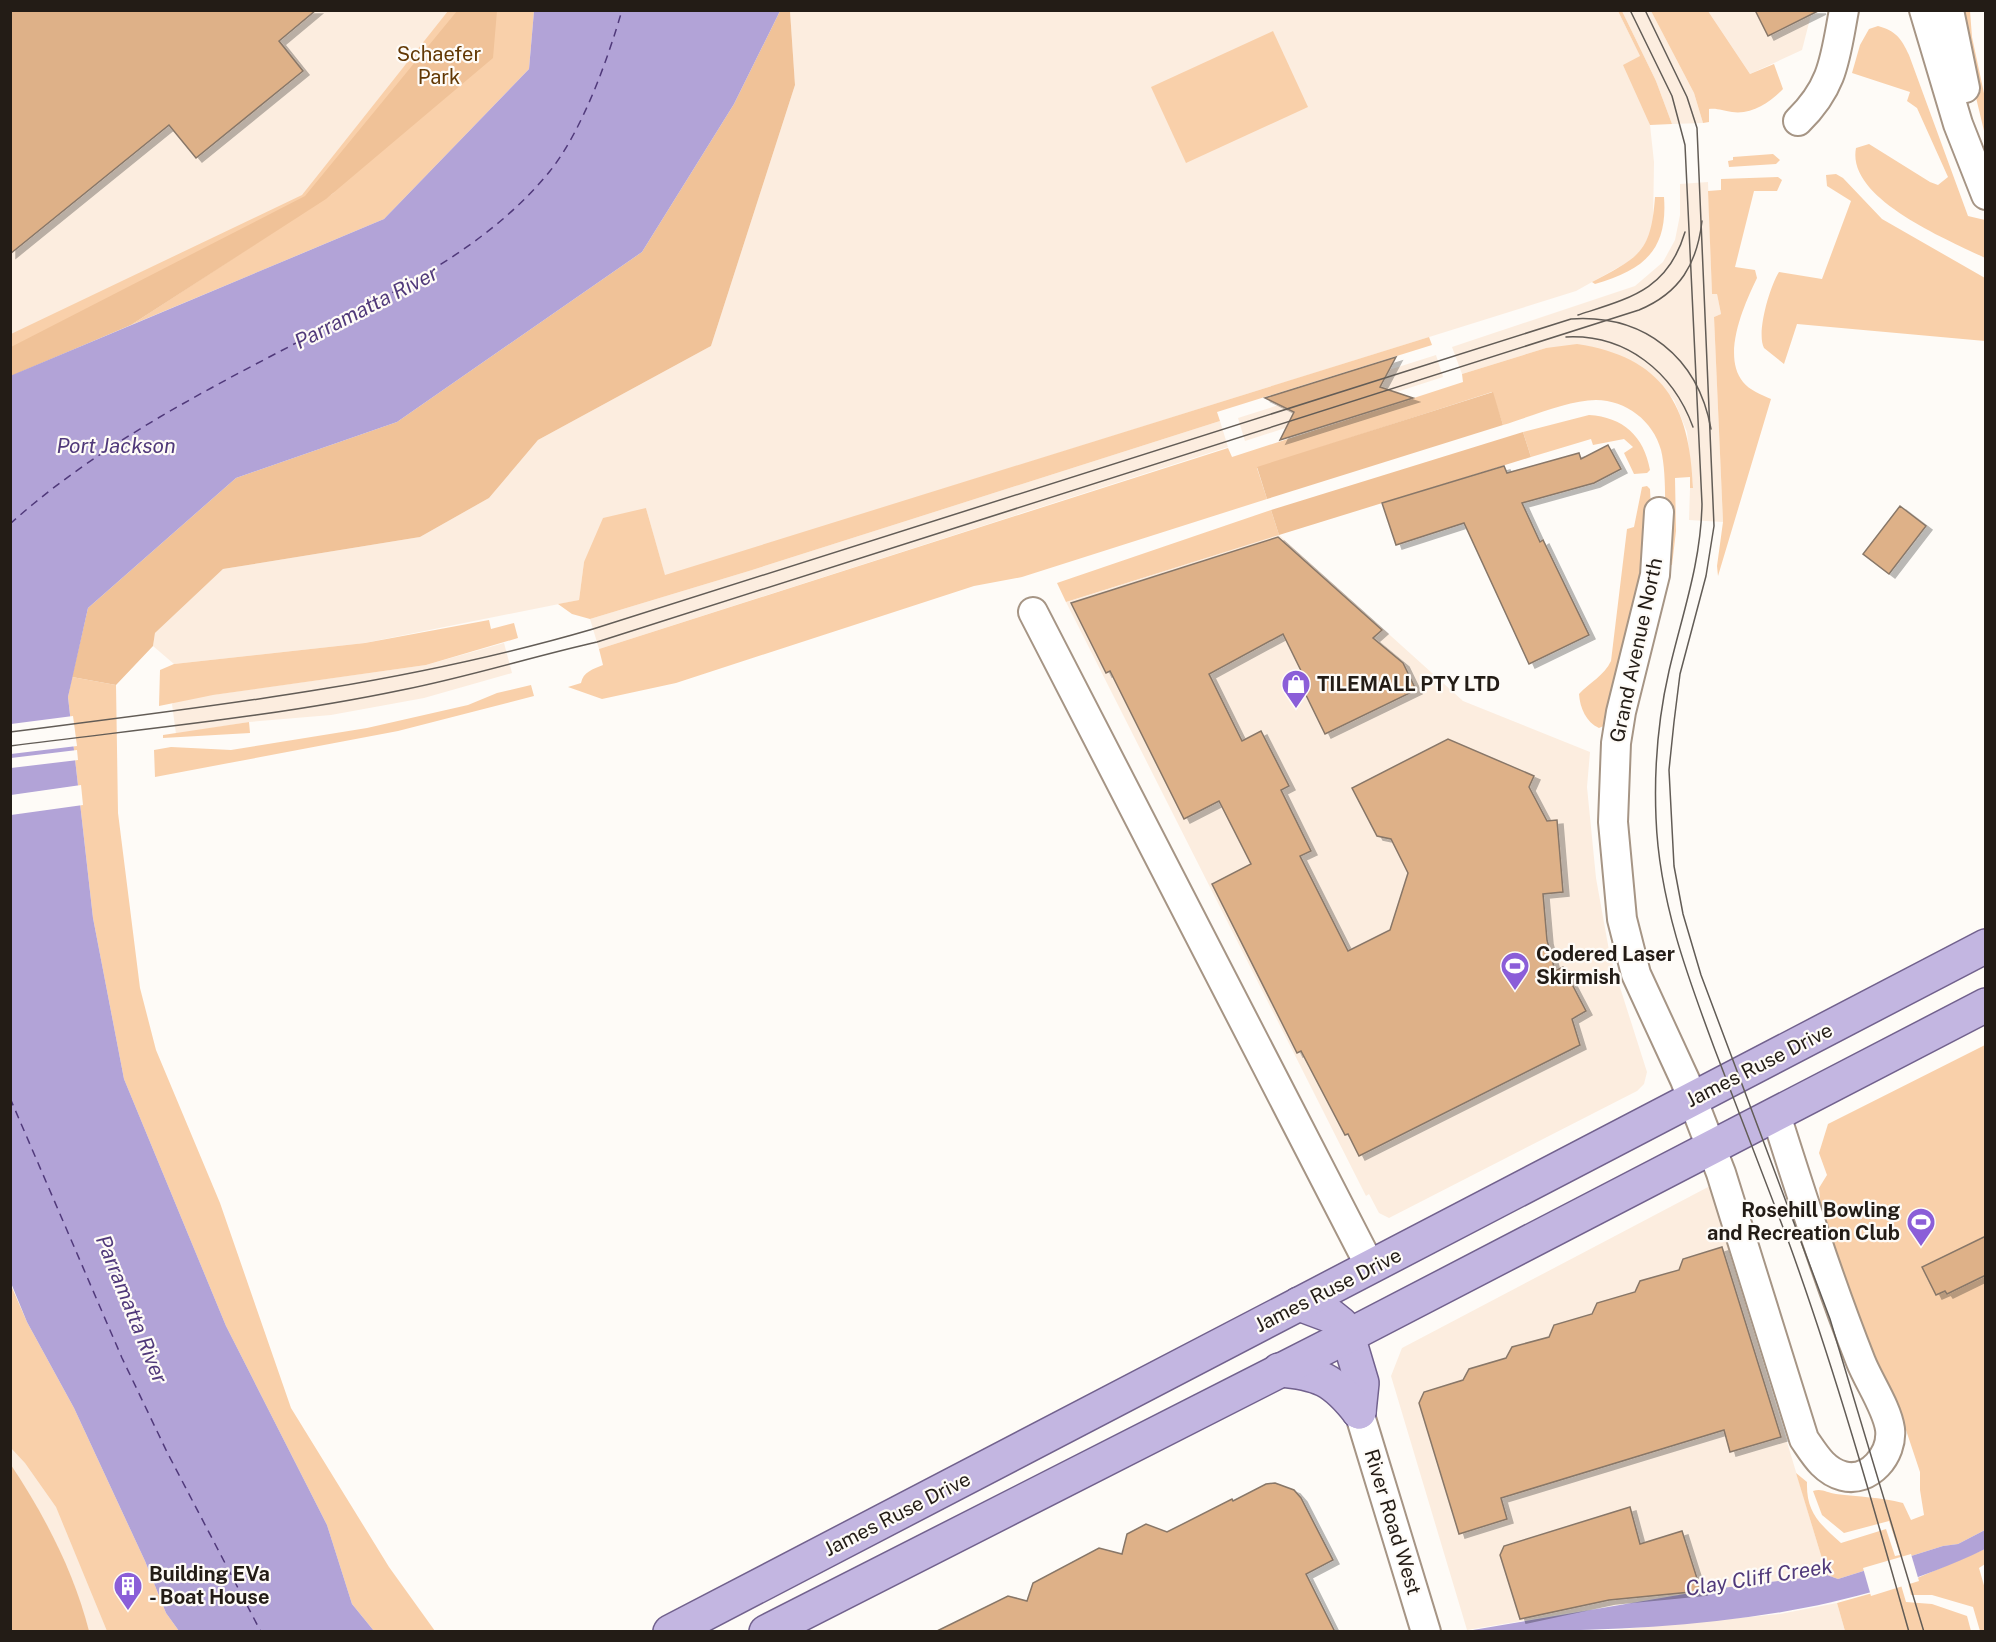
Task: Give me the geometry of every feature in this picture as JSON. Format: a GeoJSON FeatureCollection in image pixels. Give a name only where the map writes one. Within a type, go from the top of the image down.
{"type":"FeatureCollection","features":[{"type":"Feature","properties":{"kind":"main road","name":"James Ruse Drive"},"geometry":{"type":"LineString","coordinates":[[670,1632],[1986,946]]}},
{"type":"Feature","properties":{"kind":"main road"},"geometry":{"type":"LineString","coordinates":[[766,1632],[1348,1336],[1986,1005]]}},
{"type":"Feature","properties":{"kind":"main road"},"geometry":{"type":"LineString","coordinates":[[1299,1304],[1331,1316],[1341,1324],[1348,1336],[1362,1383],[1359,1412]]}},
{"type":"Feature","properties":{"kind":"main road"},"geometry":{"type":"LineString","coordinates":[[1279,1370],[1316,1375],[1332,1383],[1342,1391],[1359,1412]]}},
{"type":"Feature","properties":{"kind":"street"},"geometry":{"type":"LineString","coordinates":[[1798,121],[1822,95],[1829,81],[1842,22],[1859,10]]}},
{"type":"Feature","properties":{"kind":"street"},"geometry":{"type":"LineString","coordinates":[[1924,10],[1958,124],[1986,195]]}},
{"type":"Feature","properties":{"kind":"street"},"geometry":{"type":"LineString","coordinates":[[1949,10],[1986,175]]}},
{"type":"Feature","properties":{"kind":"street","name":"Grand Avenue North"},"geometry":{"type":"LineString","coordinates":[[1659,512],[1655,575],[1628,682],[1616,743],[1613,822],[1627,948],[1636,974],[1693,1100],[1741,1230],[1804,1439],[1821,1464],[1834,1474],[1851,1479],[1865,1475],[1878,1464],[1887,1449],[1890,1429],[1861,1363],[1776,1115]]}},
{"type":"Feature","properties":{"kind":"street"},"geometry":{"type":"LineString","coordinates":[[1033,612],[1371,1268]]}},
{"type":"Feature","properties":{"kind":"street","name":"River Road West"},"geometry":{"type":"LineString","coordinates":[[1359,1412],[1426,1632]]}},
{"type":"Feature","properties":{"kind":"shaded area"},"geometry":{"type":"Polygon","coordinates":[[[11,11],[457,11],[305,196],[11,347],[11,11]]]}},
{"type":"Feature","properties":{"kind":"shaded area"},"geometry":{"type":"Polygon","coordinates":[[[790,11],[1618,11],[1640,56],[1641,100],[1650,125],[1654,162],[1653,226],[1643,249],[1628,262],[1576,291],[665,576],[646,508],[584,562],[579,600],[365,643],[174,664],[153,646],[155,633],[223,569],[420,537],[489,498],[538,440],[711,346],[795,85],[790,11]]]}},
{"type":"Feature","properties":{"kind":"shaded area"},"geometry":{"type":"Polygon","coordinates":[[[1622,11],[1651,11],[1694,93],[1703,123],[1672,124],[1656,81],[1622,11]]]}},
{"type":"Feature","properties":{"kind":"shaded area"},"geometry":{"type":"Polygon","coordinates":[[[1708,11],[1812,11],[1802,50],[1750,74],[1708,11]]]}},
{"type":"Feature","properties":{"kind":"shaded area"},"geometry":{"type":"Polygon","coordinates":[[[1708,182],[1712,294],[1717,294],[1721,314],[1714,317],[1723,522],[1689,520],[1690,488],[1693,488],[1687,432],[1674,400],[1650,374],[1546,348],[1462,374],[1452,347],[1635,286],[1663,262],[1675,240],[1680,215],[1680,184],[1708,182]]]}},
{"type":"Feature","properties":{"kind":"shaded area"},"geometry":{"type":"Polygon","coordinates":[[[1436,355],[1443,377],[1245,441],[1238,418],[1436,355]]]}},
{"type":"Feature","properties":{"kind":"shaded area"},"geometry":{"type":"Polygon","coordinates":[[[1220,421],[1228,447],[599,649],[590,619],[749,571],[1220,421]]]}},
{"type":"Feature","properties":{"kind":"shaded area"},"geometry":{"type":"Polygon","coordinates":[[[1279,535],[1463,701],[1590,752],[1587,787],[1596,878],[1610,956],[1647,1072],[1644,1084],[1637,1091],[1389,1218],[1379,1213],[1369,1194],[1366,1196],[1066,602],[1279,535]]]}},
{"type":"Feature","properties":{"kind":"shaded area"},"geometry":{"type":"Polygon","coordinates":[[[504,643],[512,673],[424,698],[331,715],[249,722],[176,734],[172,704],[176,700],[426,665],[504,643]]]}},
{"type":"Feature","properties":{"kind":"shaded area"},"geometry":{"type":"Polygon","coordinates":[[[1710,1186],[1827,1575],[1714,1589],[1467,1630],[1391,1376],[1402,1348],[1710,1186]]]}},
{"type":"Feature","properties":{"kind":"shaded area"},"geometry":{"type":"Polygon","coordinates":[[[10,1421],[154,1631],[11,1631],[10,1421]]]}},
{"type":"Feature","properties":{"kind":"shaded area"},"geometry":{"type":"Polygon","coordinates":[[[1837,1603],[1845,1631],[1593,1632],[1780,1614],[1837,1603]]]}},
{"type":"Feature","properties":{"kind":"green space"},"geometry":{"type":"Polygon","coordinates":[[[448,11],[534,11],[529,69],[384,219],[131,325],[335,192],[34,358],[11,382],[11,334],[302,195],[448,11]]]}},
{"type":"Feature","properties":{"kind":"green space","name":"Schaefer Park"},"geometry":{"type":"Polygon","coordinates":[[[457,11],[497,11],[493,58],[326,199],[131,325],[11,376],[11,347],[305,196],[457,11]]]}},
{"type":"Feature","properties":{"kind":"green space"},"geometry":{"type":"Polygon","coordinates":[[[780,11],[790,11],[795,85],[711,346],[538,440],[489,498],[420,537],[223,569],[155,633],[153,646],[116,685],[72,677],[88,608],[236,478],[397,422],[642,252],[734,104],[780,11]]]}},
{"type":"Feature","properties":{"kind":"green space"},"geometry":{"type":"Polygon","coordinates":[[[1618,11],[1622,11],[1656,81],[1672,124],[1650,125],[1623,65],[1640,56],[1618,11]]]}},
{"type":"Feature","properties":{"kind":"green space"},"geometry":{"type":"Polygon","coordinates":[[[1651,11],[1708,11],[1750,74],[1774,64],[1783,89],[1766,103],[1747,112],[1709,109],[1709,122],[1703,123],[1694,93],[1651,11]]]}},
{"type":"Feature","properties":{"kind":"green space"},"geometry":{"type":"Polygon","coordinates":[[[1961,11],[1970,11],[1972,37],[1985,98],[1985,135],[1972,81],[1961,11]]]}},
{"type":"Feature","properties":{"kind":"green space"},"geometry":{"type":"Polygon","coordinates":[[[1878,26],[1897,36],[1909,55],[1968,216],[1985,220],[1985,258],[1903,215],[1867,184],[1857,167],[1856,148],[1869,144],[1930,182],[1938,185],[1948,177],[1917,108],[1907,101],[1910,92],[1852,73],[1860,45],[1869,29],[1878,26]]]}},
{"type":"Feature","properties":{"kind":"green space"},"geometry":{"type":"Polygon","coordinates":[[[1273,31],[1308,107],[1186,163],[1151,87],[1273,31]]]}},
{"type":"Feature","properties":{"kind":"green space"},"geometry":{"type":"Polygon","coordinates":[[[1773,154],[1780,160],[1776,164],[1729,167],[1728,161],[1733,160],[1733,157],[1773,154]]]}},
{"type":"Feature","properties":{"kind":"green space"},"geometry":{"type":"Polygon","coordinates":[[[1836,174],[1843,178],[1882,219],[1985,278],[1985,341],[1797,324],[1784,364],[1764,348],[1763,321],[1768,298],[1779,272],[1822,279],[1851,201],[1827,186],[1826,175],[1836,174]]]}},
{"type":"Feature","properties":{"kind":"green space"},"geometry":{"type":"Polygon","coordinates":[[[1778,177],[1782,180],[1777,191],[1754,191],[1735,267],[1755,270],[1757,278],[1737,329],[1734,358],[1737,371],[1749,387],[1771,399],[1718,576],[1717,566],[1723,522],[1714,317],[1721,314],[1717,294],[1712,294],[1708,191],[1721,190],[1721,179],[1778,177]]]}},
{"type":"Feature","properties":{"kind":"green space"},"geometry":{"type":"Polygon","coordinates":[[[1655,197],[1664,197],[1664,216],[1657,245],[1649,256],[1627,272],[1595,284],[1592,282],[1632,259],[1640,251],[1650,230],[1655,197]]]}},
{"type":"Feature","properties":{"kind":"green space"},"geometry":{"type":"Polygon","coordinates":[[[1429,337],[1432,345],[1217,412],[1220,421],[749,571],[590,619],[572,614],[558,604],[579,600],[584,562],[603,518],[646,508],[665,575],[1429,337]]]}},
{"type":"Feature","properties":{"kind":"green space"},"geometry":{"type":"Polygon","coordinates":[[[1577,344],[1607,351],[1631,360],[1651,373],[1666,390],[1678,409],[1686,432],[1693,488],[1690,488],[1690,477],[1675,478],[1676,531],[1672,565],[1664,565],[1665,491],[1661,450],[1645,421],[1628,408],[1596,400],[1562,406],[1503,425],[1492,392],[1257,468],[1267,499],[1022,577],[974,586],[676,683],[602,699],[568,687],[581,683],[586,674],[603,665],[599,649],[1228,448],[1232,457],[1463,382],[1462,374],[1546,348],[1577,344]]]}},
{"type":"Feature","properties":{"kind":"green space"},"geometry":{"type":"Polygon","coordinates":[[[1493,392],[1503,425],[1267,499],[1257,467],[1493,392]]]}},
{"type":"Feature","properties":{"kind":"green space"},"geometry":{"type":"Polygon","coordinates":[[[1589,415],[1612,420],[1630,430],[1643,447],[1650,470],[1647,473],[1634,474],[1624,453],[1633,447],[1624,439],[1593,445],[1591,439],[1531,457],[1523,432],[1589,415]]]}},
{"type":"Feature","properties":{"kind":"green space"},"geometry":{"type":"Polygon","coordinates":[[[1523,432],[1531,457],[1279,535],[1271,510],[1523,432]]]}},
{"type":"Feature","properties":{"kind":"green space"},"geometry":{"type":"Polygon","coordinates":[[[1647,486],[1650,489],[1652,528],[1606,725],[1599,728],[1584,714],[1579,694],[1601,675],[1611,661],[1627,529],[1634,527],[1642,487],[1647,486]]]}},
{"type":"Feature","properties":{"kind":"green space"},"geometry":{"type":"Polygon","coordinates":[[[1271,510],[1279,535],[1066,602],[1057,583],[1271,510]]]}},
{"type":"Feature","properties":{"kind":"green space"},"geometry":{"type":"Polygon","coordinates":[[[489,620],[491,629],[514,623],[518,638],[426,665],[213,695],[159,706],[160,670],[174,664],[365,643],[489,620]]]}},
{"type":"Feature","properties":{"kind":"green space"},"geometry":{"type":"Polygon","coordinates":[[[72,677],[116,685],[118,813],[140,988],[156,1050],[220,1203],[291,1408],[389,1567],[435,1631],[374,1631],[352,1604],[327,1525],[226,1326],[124,1079],[93,918],[68,697],[72,677]]]}},
{"type":"Feature","properties":{"kind":"green space"},"geometry":{"type":"Polygon","coordinates":[[[531,685],[534,696],[398,731],[155,777],[154,750],[171,747],[231,750],[367,728],[468,705],[497,693],[531,685]]]}},
{"type":"Feature","properties":{"kind":"green space"},"geometry":{"type":"Polygon","coordinates":[[[249,722],[250,733],[163,738],[163,735],[249,722]]]}},
{"type":"Feature","properties":{"kind":"green space","name":"Rosehill Bowling and Recreation Club"},"geometry":{"type":"Polygon","coordinates":[[[1985,1045],[1985,1530],[1958,1544],[1943,1546],[1838,1579],[1827,1575],[1796,1473],[1807,1482],[1809,1502],[1816,1517],[1841,1543],[1886,1529],[1895,1556],[1900,1555],[1889,1521],[1844,1533],[1822,1515],[1813,1491],[1822,1490],[1903,1503],[1911,1520],[1924,1515],[1920,1472],[1906,1430],[1859,1325],[1821,1210],[1819,1188],[1827,1175],[1819,1153],[1828,1124],[1985,1045]]]}},
{"type":"Feature","properties":{"kind":"green space"},"geometry":{"type":"Polygon","coordinates":[[[10,1283],[27,1322],[74,1408],[145,1561],[166,1613],[179,1631],[107,1631],[56,1507],[25,1463],[11,1448],[10,1283]]]}},
{"type":"Feature","properties":{"kind":"green space"},"geometry":{"type":"Polygon","coordinates":[[[11,1465],[35,1504],[67,1566],[89,1631],[11,1631],[11,1465]]]}},
{"type":"Feature","properties":{"kind":"green space"},"geometry":{"type":"Polygon","coordinates":[[[1985,1549],[1985,1564],[1979,1568],[1985,1589],[1985,1631],[1980,1631],[1973,1607],[1932,1595],[1911,1595],[1908,1582],[1985,1549]]]}},
{"type":"Feature","properties":{"kind":"green space"},"geometry":{"type":"Polygon","coordinates":[[[1901,1585],[1906,1602],[1932,1604],[1967,1616],[1971,1631],[1845,1631],[1837,1603],[1901,1585]]]}},
{"type":"Feature","properties":{"kind":"water","name":"Port Jackson"},"geometry":{"type":"Polygon","coordinates":[[[534,11],[780,11],[734,104],[642,252],[397,422],[236,478],[88,608],[68,697],[93,918],[124,1079],[226,1326],[327,1525],[352,1604],[374,1631],[179,1631],[166,1613],[145,1561],[74,1408],[27,1322],[11,1283],[10,376],[384,219],[529,69],[534,11]]]}},
{"type":"Feature","properties":{"kind":"water"},"geometry":{"type":"Polygon","coordinates":[[[1985,1530],[1985,1549],[1923,1575],[1860,1595],[1795,1610],[1729,1620],[1662,1626],[1595,1630],[1461,1632],[1714,1589],[1827,1575],[1838,1579],[1943,1546],[1958,1544],[1985,1530]]]}},
{"type":"Feature","properties":{"kind":"pier"},"geometry":{"type":"Polygon","coordinates":[[[73,716],[77,746],[11,754],[11,724],[73,716]]]}},
{"type":"Feature","properties":{"kind":"pier"},"geometry":{"type":"Polygon","coordinates":[[[77,750],[78,760],[11,768],[11,758],[77,750]]]}},
{"type":"Feature","properties":{"kind":"pier"},"geometry":{"type":"Polygon","coordinates":[[[81,785],[83,805],[11,815],[11,795],[81,785]]]}},
{"type":"Feature","properties":{"kind":"pier"},"geometry":{"type":"Polygon","coordinates":[[[1911,1554],[1919,1581],[1871,1596],[1863,1568],[1911,1554]]]}},
{"type":"Feature","properties":{"kind":"building"},"geometry":{"type":"Polygon","coordinates":[[[10,10],[316,10],[279,41],[303,71],[196,158],[169,125],[10,254],[10,10]]]}},
{"type":"Feature","properties":{"kind":"building"},"geometry":{"type":"Polygon","coordinates":[[[1755,10],[1820,10],[1768,36],[1755,10]]]}},
{"type":"Feature","properties":{"kind":"building"},"geometry":{"type":"Polygon","coordinates":[[[1396,357],[1380,387],[1413,398],[1280,440],[1294,412],[1265,398],[1396,357]]]}},
{"type":"Feature","properties":{"kind":"building"},"geometry":{"type":"Polygon","coordinates":[[[1608,445],[1621,469],[1594,483],[1522,503],[1540,542],[1543,540],[1589,635],[1529,664],[1464,523],[1396,545],[1382,503],[1504,466],[1507,473],[1579,453],[1581,459],[1608,445]]]}},
{"type":"Feature","properties":{"kind":"building"},"geometry":{"type":"Polygon","coordinates":[[[1900,506],[1926,526],[1889,574],[1863,554],[1900,506]]]}},
{"type":"Feature","properties":{"kind":"building"},"geometry":{"type":"Polygon","coordinates":[[[1278,537],[1382,630],[1373,638],[1403,663],[1416,690],[1325,734],[1302,687],[1308,685],[1283,634],[1209,674],[1242,741],[1261,731],[1289,786],[1281,790],[1311,851],[1300,856],[1348,951],[1390,930],[1408,873],[1391,839],[1377,836],[1352,788],[1448,739],[1534,776],[1529,787],[1547,821],[1557,820],[1563,892],[1543,894],[1547,940],[1555,971],[1563,967],[1586,1011],[1572,1019],[1580,1045],[1359,1156],[1348,1134],[1345,1135],[1301,1051],[1297,1053],[1212,884],[1251,864],[1219,801],[1184,819],[1110,671],[1106,673],[1071,603],[1278,537]]]}},
{"type":"Feature","properties":{"kind":"building"},"geometry":{"type":"Polygon","coordinates":[[[1986,1236],[1986,1275],[1947,1294],[1945,1291],[1936,1295],[1922,1267],[1986,1236]]]}},
{"type":"Feature","properties":{"kind":"building"},"geometry":{"type":"Polygon","coordinates":[[[1722,1247],[1781,1437],[1730,1452],[1724,1430],[1501,1498],[1507,1519],[1459,1534],[1419,1403],[1424,1392],[1463,1380],[1469,1369],[1506,1358],[1512,1347],[1549,1337],[1554,1325],[1592,1314],[1597,1303],[1635,1292],[1640,1281],[1679,1270],[1683,1259],[1722,1247]]]}},
{"type":"Feature","properties":{"kind":"building"},"geometry":{"type":"Polygon","coordinates":[[[1275,1483],[1294,1490],[1301,1498],[1333,1560],[1306,1574],[1335,1632],[935,1632],[1008,1596],[1027,1601],[1033,1583],[1099,1548],[1122,1554],[1127,1534],[1146,1524],[1167,1532],[1232,1499],[1233,1501],[1266,1484],[1275,1483]]]}},
{"type":"Feature","properties":{"kind":"building"},"geometry":{"type":"Polygon","coordinates":[[[1630,1507],[1640,1544],[1682,1531],[1701,1591],[1609,1600],[1520,1619],[1500,1555],[1504,1546],[1630,1507]]]}},
{"type":"Feature","properties":{"kind":"ferry route"},"geometry":{"type":"LineString","coordinates":[[10,524],[45,494],[120,441],[240,372],[383,298],[444,262],[501,221],[550,171],[573,136],[602,72],[622,10]]}},
{"type":"Feature","properties":{"kind":"ferry route"},"geometry":{"type":"LineString","coordinates":[[10,1098],[122,1358],[167,1452],[261,1632]]}},
{"type":"Feature","properties":{"kind":"tram line"},"geometry":{"type":"LineString","coordinates":[[1630,10],[1672,96],[1685,145],[1702,504],[1695,568],[1665,689],[1656,763],[1656,818],[1663,878],[1676,937],[1694,994],[1789,1243],[1822,1339],[1909,1632]]}},
{"type":"Feature","properties":{"kind":"tram line"},"geometry":{"type":"LineString","coordinates":[[1645,10],[1687,97],[1697,128],[1714,526],[1706,576],[1680,674],[1674,722],[1669,770],[1674,866],[1683,914],[1701,975],[1830,1319],[1924,1632]]}},
{"type":"Feature","properties":{"kind":"tram line"},"geometry":{"type":"LineString","coordinates":[[10,746],[305,708],[451,679],[597,642],[1639,310],[1665,295],[1684,275],[1696,251],[1702,221]]}},
{"type":"Feature","properties":{"kind":"tram line"},"geometry":{"type":"LineString","coordinates":[[1578,315],[1630,297],[1645,289],[1668,267],[1678,252],[1685,232]]}},
{"type":"Feature","properties":{"kind":"tram line"},"geometry":{"type":"LineString","coordinates":[[10,732],[231,703],[377,680],[449,665],[593,629],[1571,319],[1597,319],[1622,324],[1664,345],[1680,361],[1694,381],[1704,403],[1711,429]]}},
{"type":"Feature","properties":{"kind":"tram line"},"geometry":{"type":"LineString","coordinates":[[1566,337],[1608,342],[1644,360],[1673,389],[1693,427]]}},
{"type":"Feature","properties":{"kind":"place","name":"TILEMALL PTY LTD"},"geometry":{"type":"Point","coordinates":[1296,710]}},
{"type":"Feature","properties":{"kind":"place","name":"Codered Laser Skirmish"},"geometry":{"type":"Point","coordinates":[1515,992]}},
{"type":"Feature","properties":{"kind":"place","name":"Rosehill Bowling and Recreation Club"},"geometry":{"type":"Point","coordinates":[1921,1248]}},
{"type":"Feature","properties":{"kind":"place","name":"Building EVa - Boat House"},"geometry":{"type":"Point","coordinates":[128,1612]}},
{"type":"Feature","properties":{"kind":"water label","name":"Parramatta River"},"geometry":{"type":"Point","coordinates":[366,307]}},
{"type":"Feature","properties":{"kind":"water label","name":"Parramatta River"},"geometry":{"type":"Point","coordinates":[132,1309]}},
{"type":"Feature","properties":{"kind":"water label","name":"Clay Cliff Creek"},"geometry":{"type":"Point","coordinates":[1759,1577]}}]}
